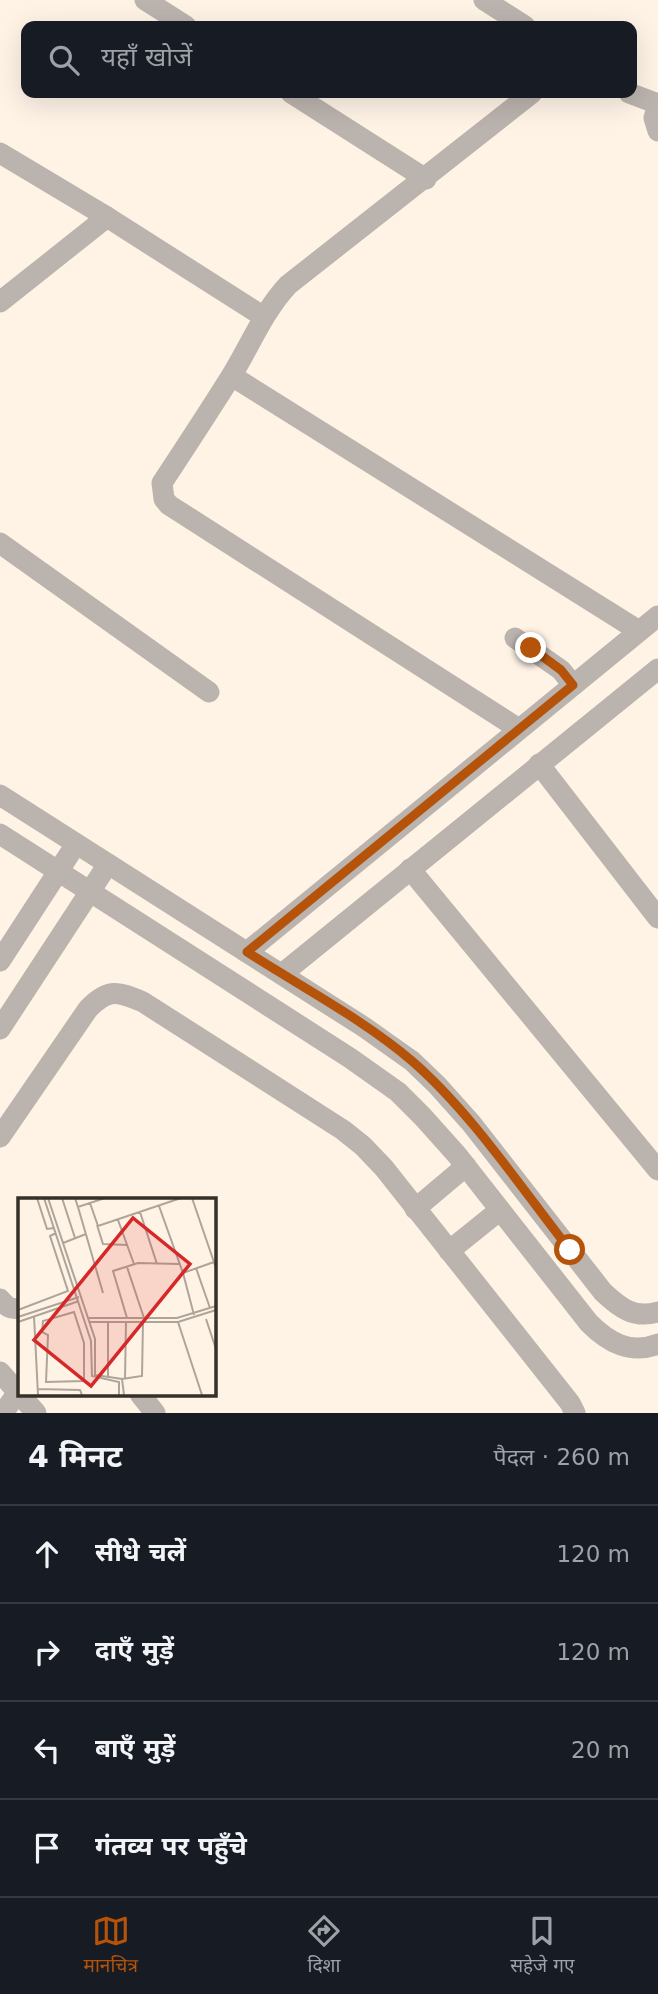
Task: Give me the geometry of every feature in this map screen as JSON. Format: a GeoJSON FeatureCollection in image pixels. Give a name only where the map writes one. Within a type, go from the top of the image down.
{"type":"FeatureCollection","features":[{"type":"Feature","properties":{"kind":"street"},"geometry":{"type":"LineString","coordinates":[[145,0],[178,21]]}},
{"type":"Feature","properties":{"kind":"street"},"geometry":{"type":"LineString","coordinates":[[484,0],[517,21]]}},
{"type":"Feature","properties":{"kind":"street"},"geometry":{"type":"LineString","coordinates":[[637,96],[658,104],[654,118],[658,131]]}},
{"type":"Feature","properties":{"kind":"street"},"geometry":{"type":"LineString","coordinates":[[298,98],[426,179]]}},
{"type":"Feature","properties":{"kind":"street"},"geometry":{"type":"LineString","coordinates":[[519,729],[181,513],[164,499],[162,483],[232,376],[276,298],[288,285],[526,98]]}},
{"type":"Feature","properties":{"kind":"street"},"geometry":{"type":"LineString","coordinates":[[0,153],[264,317]]}},
{"type":"Feature","properties":{"kind":"street"},"geometry":{"type":"LineString","coordinates":[[0,302],[107,217]]}},
{"type":"Feature","properties":{"kind":"street"},"geometry":{"type":"LineString","coordinates":[[232,376],[639,631]]}},
{"type":"Feature","properties":{"kind":"street"},"geometry":{"type":"LineString","coordinates":[[0,543],[209,692]]}},
{"type":"Feature","properties":{"kind":"street"},"geometry":{"type":"LineString","coordinates":[[247,952],[658,616]]}},
{"type":"Feature","properties":{"kind":"street"},"geometry":{"type":"LineString","coordinates":[[515,638],[561,670],[573,685]]}},
{"type":"Feature","properties":{"kind":"street"},"geometry":{"type":"LineString","coordinates":[[282,974],[538,764],[657,672]]}},
{"type":"Feature","properties":{"kind":"street"},"geometry":{"type":"LineString","coordinates":[[538,764],[658,918]]}},
{"type":"Feature","properties":{"kind":"street"},"geometry":{"type":"LineString","coordinates":[[0,795],[282,974],[412,1061],[471,1123],[603,1292],[619,1307],[631,1313],[646,1316],[658,1312]]}},
{"type":"Feature","properties":{"kind":"street"},"geometry":{"type":"LineString","coordinates":[[0,834],[350,1058],[398,1092],[466,1166],[589,1323],[605,1339],[632,1347],[658,1344]]}},
{"type":"Feature","properties":{"kind":"street"},"geometry":{"type":"LineString","coordinates":[[0,961],[76,844]]}},
{"type":"Feature","properties":{"kind":"street"},"geometry":{"type":"LineString","coordinates":[[0,1029],[108,864]]}},
{"type":"Feature","properties":{"kind":"street"},"geometry":{"type":"LineString","coordinates":[[410,869],[658,1170]]}},
{"type":"Feature","properties":{"kind":"street"},"geometry":{"type":"LineString","coordinates":[[0,1137],[88,1009],[100,996],[113,992],[143,1002],[343,1130],[363,1146],[384,1168],[570,1403],[575,1413]]}},
{"type":"Feature","properties":{"kind":"street"},"geometry":{"type":"LineString","coordinates":[[415,1209],[466,1166]]}},
{"type":"Feature","properties":{"kind":"street"},"geometry":{"type":"LineString","coordinates":[[449,1251],[500,1210]]}},
{"type":"Feature","properties":{"kind":"street"},"geometry":{"type":"LineString","coordinates":[[0,1299],[7,1307],[18,1308]]}},
{"type":"Feature","properties":{"kind":"street"},"geometry":{"type":"LineString","coordinates":[[0,1373],[18,1392],[3,1413]]}},
{"type":"Feature","properties":{"kind":"street"},"geometry":{"type":"LineString","coordinates":[[21,1395],[36,1413]]}},
{"type":"Feature","properties":{"kind":"street"},"geometry":{"type":"LineString","coordinates":[[141,1395],[155,1413]]}},
{"type":"Feature","properties":{"kind":"route"},"geometry":{"type":"LineString","coordinates":[[531,648],[561,670],[573,685],[247,952],[412,1061],[471,1123],[570,1250]]}}]}
